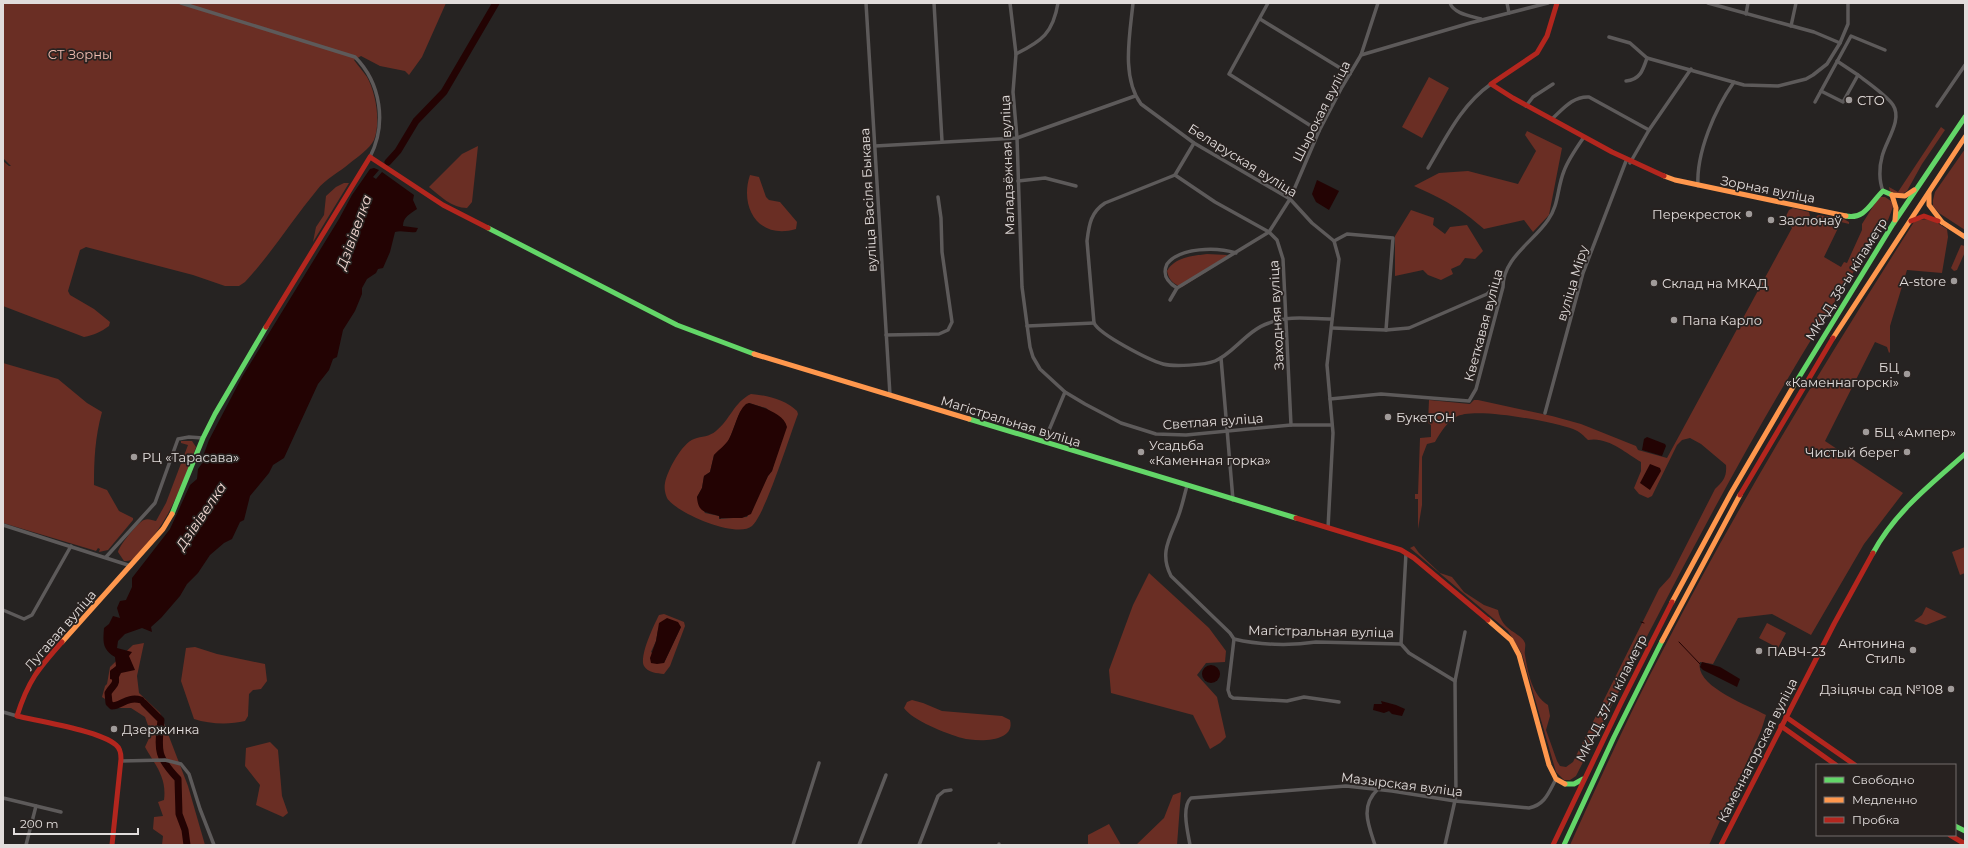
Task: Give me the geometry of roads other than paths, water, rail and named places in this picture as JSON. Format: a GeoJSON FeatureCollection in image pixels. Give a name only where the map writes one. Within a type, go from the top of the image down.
{"type":"FeatureCollection","features":[{"type":"Feature","properties":{"kind":"main road"},"geometry":{"type":"LineString","coordinates":[[1491,84],[1537,53],[1545,42],[1557,3]]}},
{"type":"Feature","properties":{"kind":"main road","name":"Зорная вуліца"},"geometry":{"type":"LineString","coordinates":[[1491,84],[1526,106],[1628,162],[1648,171],[1698,186],[1762,197],[1852,217],[1858,217],[1866,213],[1876,197],[1883,191]]}},
{"type":"Feature","properties":{"kind":"main road","name":"МКАД, 38-ы кіламетр"},"geometry":{"type":"LineString","coordinates":[[1694,562],[1788,392],[1917,187],[1965,117]]}},
{"type":"Feature","properties":{"kind":"main road","name":"МКАД, 38-ы кіламетр"},"geometry":{"type":"LineString","coordinates":[[1701,566],[1783,420],[1855,303],[1965,137]]}},
{"type":"Feature","properties":{"kind":"main road","name":"Магістральная вуліца"},"geometry":{"type":"LineString","coordinates":[[370,157],[443,205],[677,324],[737,349],[830,376],[890,396],[1233,500],[1391,546],[1406,553],[1504,633],[1514,645],[1519,655],[1549,765],[1556,779]]}},
{"type":"Feature","properties":{"kind":"main road","name":"Лугавая вуліца"},"geometry":{"type":"LineString","coordinates":[[17,716],[25,690],[34,674],[156,538],[172,515],[203,438],[260,336],[361,169],[370,157]]}},
{"type":"Feature","properties":{"kind":"main road"},"geometry":{"type":"LineString","coordinates":[[1883,191],[1892,196],[1905,196],[1917,187]]}},
{"type":"Feature","properties":{"kind":"main road"},"geometry":{"type":"LineString","coordinates":[[1931,188],[1929,206],[1942,222]]}},
{"type":"Feature","properties":{"kind":"main road"},"geometry":{"type":"LineString","coordinates":[[1892,196],[1896,208],[1894,223]]}},
{"type":"Feature","properties":{"kind":"main road"},"geometry":{"type":"LineString","coordinates":[[1908,223],[1924,216],[1942,222],[1965,237]]}},
{"type":"Feature","properties":{"kind":"main road","name":"Каменнагорская вуліца"},"geometry":{"type":"LineString","coordinates":[[1720,845],[1781,726],[1881,538],[1914,498],[1965,454]]}},
{"type":"Feature","properties":{"kind":"main road","name":"МКАД, 37-ы кіламетр"},"geometry":{"type":"LineString","coordinates":[[1553,845],[1583,779],[1648,649],[1694,562]]}},
{"type":"Feature","properties":{"kind":"main road","name":"МКАД, 37-ы кіламетр"},"geometry":{"type":"LineString","coordinates":[[1564,845],[1650,664],[1701,566]]}},
{"type":"Feature","properties":{"kind":"main road"},"geometry":{"type":"LineString","coordinates":[[17,716],[100,737],[117,746],[122,756],[112,845]]}},
{"type":"Feature","properties":{"kind":"main road"},"geometry":{"type":"LineString","coordinates":[[1786,717],[1854,764]]}},
{"type":"Feature","properties":{"kind":"main road"},"geometry":{"type":"LineString","coordinates":[[1781,726],[1835,764]]}},
{"type":"Feature","properties":{"kind":"main road"},"geometry":{"type":"LineString","coordinates":[[1556,779],[1565,784],[1571,790],[1574,799]]}},
{"type":"Feature","properties":{"kind":"main road"},"geometry":{"type":"LineString","coordinates":[[1565,784],[1574,784],[1583,779]]}},
{"type":"Feature","properties":{"kind":"main road"},"geometry":{"type":"LineString","coordinates":[[1956,826],[1965,831]]}},
{"type":"Feature","properties":{"kind":"main road"},"geometry":{"type":"LineString","coordinates":[[1952,836],[1965,844]]}},
{"type":"Feature","properties":{"kind":"street"},"geometry":{"type":"LineString","coordinates":[[181,3],[196,5],[319,47],[355,56],[368,71],[376,90],[379,128],[377,141],[370,157]]}},
{"type":"Feature","properties":{"kind":"street","name":"вуліца Васіля Быкава"},"geometry":{"type":"LineString","coordinates":[[866,3],[890,396]]}},
{"type":"Feature","properties":{"kind":"street"},"geometry":{"type":"LineString","coordinates":[[934,3],[942,141]]}},
{"type":"Feature","properties":{"kind":"street","name":"Маладзёжная вуліца"},"geometry":{"type":"LineString","coordinates":[[1010,3],[1016,54],[1013,92],[1017,138],[1022,287],[1027,326]]}},
{"type":"Feature","properties":{"kind":"street"},"geometry":{"type":"LineString","coordinates":[[1016,54],[1030,47],[1046,35],[1056,16],[1058,3]]}},
{"type":"Feature","properties":{"kind":"street"},"geometry":{"type":"LineString","coordinates":[[875,146],[942,141],[1017,138],[1135,96],[1130,70],[1133,3]]}},
{"type":"Feature","properties":{"kind":"street"},"geometry":{"type":"LineString","coordinates":[[1268,3],[1229,74],[1320,131]]}},
{"type":"Feature","properties":{"kind":"street"},"geometry":{"type":"LineString","coordinates":[[1361,55],[1378,3]]}},
{"type":"Feature","properties":{"kind":"street"},"geometry":{"type":"LineString","coordinates":[[1450,3],[1452,8],[1456,11],[1482,20]]}},
{"type":"Feature","properties":{"kind":"street"},"geometry":{"type":"LineString","coordinates":[[1507,3],[1509,13]]}},
{"type":"Feature","properties":{"kind":"street","name":"Шырокая вуліца"},"geometry":{"type":"LineString","coordinates":[[1269,232],[1290,199],[1320,131],[1361,55],[1482,20],[1548,3]]}},
{"type":"Feature","properties":{"kind":"street"},"geometry":{"type":"LineString","coordinates":[[1708,3],[1791,26],[1840,43]]}},
{"type":"Feature","properties":{"kind":"street"},"geometry":{"type":"LineString","coordinates":[[1746,14],[1748,3]]}},
{"type":"Feature","properties":{"kind":"street"},"geometry":{"type":"LineString","coordinates":[[1791,26],[1796,3]]}},
{"type":"Feature","properties":{"kind":"street"},"geometry":{"type":"LineString","coordinates":[[1609,37],[1630,43],[1647,58],[1734,82],[1758,87],[1778,86],[1796,82],[1813,75],[1827,64],[1840,43],[1848,24],[1848,3]]}},
{"type":"Feature","properties":{"kind":"street"},"geometry":{"type":"LineString","coordinates":[[1260,19],[1350,74]]}},
{"type":"Feature","properties":{"kind":"street"},"geometry":{"type":"LineString","coordinates":[[1815,102],[1851,36],[1885,50]]}},
{"type":"Feature","properties":{"kind":"street"},"geometry":{"type":"LineString","coordinates":[[1626,82],[1634,81],[1639,76],[1647,58]]}},
{"type":"Feature","properties":{"kind":"street"},"geometry":{"type":"LineString","coordinates":[[1837,61],[1858,75],[1894,105],[1896,116],[1881,158],[1880,178],[1883,191]]}},
{"type":"Feature","properties":{"kind":"street"},"geometry":{"type":"LineString","coordinates":[[1937,106],[1965,66]]}},
{"type":"Feature","properties":{"kind":"street"},"geometry":{"type":"LineString","coordinates":[[1628,162],[1691,70]]}},
{"type":"Feature","properties":{"kind":"street"},"geometry":{"type":"LineString","coordinates":[[1821,91],[1843,102],[1858,75]]}},
{"type":"Feature","properties":{"kind":"street"},"geometry":{"type":"LineString","coordinates":[[1698,186],[1698,166],[1702,149],[1722,102],[1734,82]]}},
{"type":"Feature","properties":{"kind":"street"},"geometry":{"type":"LineString","coordinates":[[1428,168],[1465,108],[1479,93],[1491,84]]}},
{"type":"Feature","properties":{"kind":"street"},"geometry":{"type":"LineString","coordinates":[[1526,106],[1533,97],[1553,84]]}},
{"type":"Feature","properties":{"kind":"street","name":"Беларуская вуліца"},"geometry":{"type":"LineString","coordinates":[[1135,96],[1150,111],[1194,143],[1290,199],[1312,223],[1334,240]]}},
{"type":"Feature","properties":{"kind":"street"},"geometry":{"type":"LineString","coordinates":[[1552,119],[1573,100],[1581,97],[1589,97],[1649,130]]}},
{"type":"Feature","properties":{"kind":"street","name":"Кветкавая вуліца"},"geometry":{"type":"LineString","coordinates":[[1330,399],[1381,394],[1470,401],[1476,389],[1503,287],[1503,279],[1514,258],[1549,219],[1558,200],[1564,171],[1584,137]]}},
{"type":"Feature","properties":{"kind":"street"},"geometry":{"type":"LineString","coordinates":[[1194,143],[1175,175],[1105,203],[1097,209],[1092,216],[1088,228],[1087,240],[1094,323],[1096,327],[1138,353],[1164,365],[1195,364],[1214,362],[1255,330],[1270,322],[1287,319],[1332,319]]}},
{"type":"Feature","properties":{"kind":"street","name":"вуліца Міру"},"geometry":{"type":"LineString","coordinates":[[1545,413],[1583,273],[1628,162]]}},
{"type":"Feature","properties":{"kind":"street","name":"Заходняя вуліца"},"geometry":{"type":"LineString","coordinates":[[1175,175],[1215,202],[1269,232],[1278,240],[1282,254],[1287,319],[1291,426]]}},
{"type":"Feature","properties":{"kind":"street"},"geometry":{"type":"LineString","coordinates":[[1018,180],[1045,178],[1076,186]]}},
{"type":"Feature","properties":{"kind":"street"},"geometry":{"type":"LineString","coordinates":[[886,334],[940,334],[948,330],[952,322],[942,252],[941,218],[938,197]]}},
{"type":"Feature","properties":{"kind":"street"},"geometry":{"type":"LineString","coordinates":[[1170,300],[1176,288],[1269,232]]}},
{"type":"Feature","properties":{"kind":"street"},"geometry":{"type":"LineString","coordinates":[[1328,528],[1332,426],[1327,365],[1339,259],[1334,240],[1347,234],[1393,238],[1386,330]]}},
{"type":"Feature","properties":{"kind":"street"},"geometry":{"type":"LineString","coordinates":[[1176,288],[1170,284],[1165,275],[1164,269],[1170,259],[1176,256],[1203,250],[1227,250],[1236,253]]}},
{"type":"Feature","properties":{"kind":"street"},"geometry":{"type":"LineString","coordinates":[[1332,328],[1386,330],[1409,328],[1487,294],[1503,279]]}},
{"type":"Feature","properties":{"kind":"street"},"geometry":{"type":"LineString","coordinates":[[1027,326],[1094,323]]}},
{"type":"Feature","properties":{"kind":"street","name":"Светлая вуліца"},"geometry":{"type":"LineString","coordinates":[[1027,326],[1033,357],[1048,378],[1065,392],[1121,423],[1141,431],[1175,435],[1207,434],[1228,430],[1291,426],[1332,426]]}},
{"type":"Feature","properties":{"kind":"street"},"geometry":{"type":"LineString","coordinates":[[1221,358],[1233,500]]}},
{"type":"Feature","properties":{"kind":"street"},"geometry":{"type":"LineString","coordinates":[[1044,442],[1065,392]]}},
{"type":"Feature","properties":{"kind":"street"},"geometry":{"type":"LineString","coordinates":[[106,557],[155,503],[178,439],[189,437],[203,438]]}},
{"type":"Feature","properties":{"kind":"street","name":"Магістральная вуліца"},"geometry":{"type":"LineString","coordinates":[[1187,486],[1179,515],[1165,546],[1166,568],[1171,576],[1230,633],[1234,639],[1249,642],[1303,644],[1316,642],[1401,644]]}},
{"type":"Feature","properties":{"kind":"street"},"geometry":{"type":"LineString","coordinates":[[3,525],[131,566]]}},
{"type":"Feature","properties":{"kind":"street"},"geometry":{"type":"LineString","coordinates":[[3,610],[24,619],[32,615],[71,546]]}},
{"type":"Feature","properties":{"kind":"street"},"geometry":{"type":"LineString","coordinates":[[1406,553],[1401,644],[1409,653],[1454,681]]}},
{"type":"Feature","properties":{"kind":"street"},"geometry":{"type":"LineString","coordinates":[[1445,845],[1457,786],[1454,681],[1464,632]]}},
{"type":"Feature","properties":{"kind":"street"},"geometry":{"type":"LineString","coordinates":[[1234,639],[1228,690],[1230,696],[1233,698],[1287,701],[1304,697],[1339,702]]}},
{"type":"Feature","properties":{"kind":"street"},"geometry":{"type":"LineString","coordinates":[[3,712],[17,716]]}},
{"type":"Feature","properties":{"kind":"street"},"geometry":{"type":"LineString","coordinates":[[121,761],[162,760],[181,764],[189,774],[200,809],[214,845]]}},
{"type":"Feature","properties":{"kind":"street"},"geometry":{"type":"LineString","coordinates":[[793,845],[819,763]]}},
{"type":"Feature","properties":{"kind":"street"},"geometry":{"type":"LineString","coordinates":[[859,845],[886,775]]}},
{"type":"Feature","properties":{"kind":"street","name":"Мазырская вуліца"},"geometry":{"type":"LineString","coordinates":[[1190,845],[1186,808],[1188,801],[1191,798],[1327,786],[1346,786],[1519,808],[1539,806],[1544,802],[1556,779]]}},
{"type":"Feature","properties":{"kind":"street"},"geometry":{"type":"LineString","coordinates":[[1375,845],[1369,825],[1367,810],[1368,802],[1378,789]]}},
{"type":"Feature","properties":{"kind":"street"},"geometry":{"type":"LineString","coordinates":[[919,845],[938,796],[944,791],[951,790]]}},
{"type":"Feature","properties":{"kind":"street"},"geometry":{"type":"LineString","coordinates":[[3,798],[61,812]]}},
{"type":"Feature","properties":{"kind":"street"},"geometry":{"type":"LineString","coordinates":[[26,845],[36,806]]}},
{"type":"Feature","properties":{"kind":"water"},"geometry":{"type":"Polygon","coordinates":[[[374,168],[379,170],[373,177],[376,179],[382,172],[414,195],[413,200],[417,209],[409,214],[404,220],[403,226],[418,228],[416,232],[395,232],[390,252],[383,268],[378,269],[376,273],[367,279],[362,288],[362,294],[355,311],[343,330],[337,357],[333,359],[329,370],[318,384],[284,458],[273,465],[269,473],[250,496],[244,520],[240,522],[232,539],[224,543],[210,555],[198,573],[187,584],[180,596],[151,627],[152,632],[142,628],[125,634],[118,641],[117,648],[132,652],[129,656],[135,670],[121,673],[117,681],[110,679],[110,671],[116,666],[115,657],[104,645],[104,628],[109,624],[113,616],[120,618],[117,608],[120,601],[126,600],[132,587],[132,578],[170,529],[190,485],[197,479],[198,469],[203,462],[202,459],[209,440],[242,377],[339,219],[352,195],[370,169],[374,168]]]}},
{"type":"Feature","properties":{"kind":"water"},"geometry":{"type":"Polygon","coordinates":[[[1317,180],[1339,191],[1329,210],[1316,202],[1312,194],[1317,180]]]}},
{"type":"Feature","properties":{"kind":"water"},"geometry":{"type":"Polygon","coordinates":[[[749,403],[777,414],[785,422],[787,427],[772,471],[768,476],[751,514],[742,518],[720,519],[719,516],[701,509],[697,497],[702,488],[704,476],[710,472],[714,455],[724,446],[731,435],[740,411],[746,404],[749,403]]]}},
{"type":"Feature","properties":{"kind":"water"},"geometry":{"type":"Polygon","coordinates":[[[1647,437],[1665,444],[1666,446],[1662,456],[1642,450],[1644,439],[1647,437]]]}},
{"type":"Feature","properties":{"kind":"water"},"geometry":{"type":"Polygon","coordinates":[[[1650,464],[1660,468],[1661,471],[1650,490],[1640,483],[1650,464]]]}},
{"type":"Feature","properties":{"kind":"water"},"geometry":{"type":"Polygon","coordinates":[[[667,618],[678,622],[681,627],[664,663],[651,663],[650,658],[656,641],[659,623],[667,618]]]}},
{"type":"Feature","properties":{"kind":"water"},"geometry":{"type":"Polygon","coordinates":[[[1702,662],[1720,667],[1740,679],[1737,687],[1703,670],[1700,667],[1702,662]]]}},
{"type":"Feature","properties":{"kind":"water"},"geometry":{"type":"Polygon","coordinates":[[[1207,665],[1215,665],[1220,670],[1218,681],[1215,683],[1207,683],[1202,678],[1202,670],[1207,665]]]}},
{"type":"Feature","properties":{"kind":"water"},"geometry":{"type":"Polygon","coordinates":[[[1381,701],[1405,709],[1402,716],[1392,714],[1389,711],[1384,713],[1373,710],[1374,704],[1382,704],[1381,701]]]}},
{"type":"Feature","properties":{"kind":"waterway","name":"Дзівівелка"},"geometry":{"type":"LineString","coordinates":[[388,162],[398,151],[416,121],[444,92],[496,3]]}},
{"type":"Feature","properties":{"kind":"waterway"},"geometry":{"type":"LineString","coordinates":[[1679,642],[1700,664]]}},
{"type":"Feature","properties":{"kind":"waterway","name":"Дзівівелка"},"geometry":{"type":"LineString","coordinates":[[114,672],[115,684],[108,693],[109,703],[112,706],[115,706],[132,699],[141,700]]}},
{"type":"Feature","properties":{"kind":"waterway","name":"Дзівівелка"},"geometry":{"type":"LineString","coordinates":[[144,703],[161,720],[159,739],[160,752],[162,758],[178,779],[179,814],[185,830],[187,845]]}},
{"type":"Feature","properties":{"kind":"place","name":"СТО"},"geometry":{"type":"Point","coordinates":[1849,100]}},
{"type":"Feature","properties":{"kind":"place","name":"Перекресток"},"geometry":{"type":"Point","coordinates":[1749,214]}},
{"type":"Feature","properties":{"kind":"place","name":"Заслонаў"},"geometry":{"type":"Point","coordinates":[1771,220]}},
{"type":"Feature","properties":{"kind":"place","name":"А-store"},"geometry":{"type":"Point","coordinates":[1954,281]}},
{"type":"Feature","properties":{"kind":"place","name":"Склад на МКАД"},"geometry":{"type":"Point","coordinates":[1654,283]}},
{"type":"Feature","properties":{"kind":"place","name":"Папа Карло"},"geometry":{"type":"Point","coordinates":[1674,320]}},
{"type":"Feature","properties":{"kind":"place","name":"БЦ «Каменнагорскі»"},"geometry":{"type":"Point","coordinates":[1907,374]}},
{"type":"Feature","properties":{"kind":"place","name":"БукетОН"},"geometry":{"type":"Point","coordinates":[1388,417]}},
{"type":"Feature","properties":{"kind":"place","name":"БЦ «Ампер»"},"geometry":{"type":"Point","coordinates":[1866,432]}},
{"type":"Feature","properties":{"kind":"place","name":"Усадьба «Каменная горка»"},"geometry":{"type":"Point","coordinates":[1141,452]}},
{"type":"Feature","properties":{"kind":"place","name":"Чистый берег"},"geometry":{"type":"Point","coordinates":[1907,452]}},
{"type":"Feature","properties":{"kind":"place","name":"РЦ «Тарасава»"},"geometry":{"type":"Point","coordinates":[134,457]}},
{"type":"Feature","properties":{"kind":"place","name":"Антонина Стиль"},"geometry":{"type":"Point","coordinates":[1913,650]}},
{"type":"Feature","properties":{"kind":"place","name":"ПАВЧ-23"},"geometry":{"type":"Point","coordinates":[1759,651]}},
{"type":"Feature","properties":{"kind":"place","name":"Дзіцячы сад №108"},"geometry":{"type":"Point","coordinates":[1951,689]}},
{"type":"Feature","properties":{"kind":"place","name":"Дзержинка"},"geometry":{"type":"Point","coordinates":[114,729]}},
{"type":"Feature","properties":{"kind":"park label","name":"СТ Зорны"},"geometry":{"type":"Point","coordinates":[80,54]}}]}
